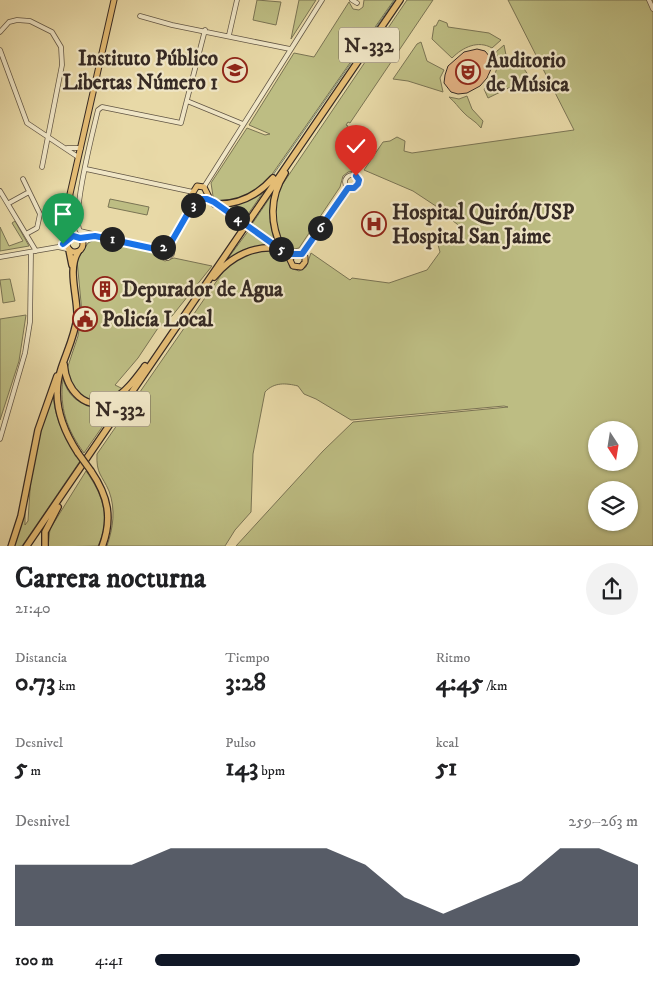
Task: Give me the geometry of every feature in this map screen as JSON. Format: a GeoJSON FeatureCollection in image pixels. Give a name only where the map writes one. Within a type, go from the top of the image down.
{"type":"FeatureCollection","features":[{"type":"Feature","properties":{"kind":"highway","name":"N-332"},"geometry":{"type":"LineString","coordinates":[[26,546],[400,0]]}},
{"type":"Feature","properties":{"kind":"highway","name":"N-332"},"geometry":{"type":"LineString","coordinates":[[213,202],[228,203],[246,199],[267,186],[338,90]]}},
{"type":"Feature","properties":{"kind":"highway"},"geometry":{"type":"LineString","coordinates":[[288,254],[274,226],[273,206],[276,190],[338,90]]}},
{"type":"Feature","properties":{"kind":"highway"},"geometry":{"type":"LineString","coordinates":[[184,315],[218,273],[232,260],[244,253],[257,249],[288,254]]}},
{"type":"Feature","properties":{"kind":"highway"},"geometry":{"type":"LineString","coordinates":[[68,250],[74,270]]}},
{"type":"Feature","properties":{"kind":"highway"},"geometry":{"type":"LineString","coordinates":[[11,546],[21,516],[38,430],[53,384],[61,370],[73,336],[77,314],[74,270],[78,252]]}},
{"type":"Feature","properties":{"kind":"highway"},"geometry":{"type":"LineString","coordinates":[[64,362],[67,383],[75,394],[91,402],[106,402],[117,397],[128,387],[162,348]]}},
{"type":"Feature","properties":{"kind":"highway"},"geometry":{"type":"LineString","coordinates":[[61,370],[57,398],[58,411],[65,430],[103,492],[108,508],[108,528],[102,546]]}},
{"type":"Feature","properties":{"kind":"highway"},"geometry":{"type":"LineString","coordinates":[[45,546],[44,539],[48,525],[79,469]]}},
{"type":"Feature","properties":{"kind":"main road"},"geometry":{"type":"LineString","coordinates":[[69,222],[80,237],[78,252],[68,250],[67,240],[70,194],[114,1]]}},
{"type":"Feature","properties":{"kind":"main road"},"geometry":{"type":"LineString","coordinates":[[206,197],[196,199],[193,192],[197,186],[204,187],[206,197],[288,254],[292,264],[299,268],[305,262],[302,254],[288,254]]}},
{"type":"Feature","properties":{"kind":"main road"},"geometry":{"type":"LineString","coordinates":[[67,240],[73,236],[80,237]]}},
{"type":"Feature","properties":{"kind":"street"},"geometry":{"type":"LineString","coordinates":[[229,35],[237,0]]}},
{"type":"Feature","properties":{"kind":"street"},"geometry":{"type":"LineString","coordinates":[[204,187],[322,0]]}},
{"type":"Feature","properties":{"kind":"street"},"geometry":{"type":"LineString","coordinates":[[352,0],[357,3]]}},
{"type":"Feature","properties":{"kind":"street"},"geometry":{"type":"LineString","coordinates":[[648,0],[653,9]]}},
{"type":"Feature","properties":{"kind":"street"},"geometry":{"type":"LineString","coordinates":[[140,16],[290,49]]}},
{"type":"Feature","properties":{"kind":"street"},"geometry":{"type":"LineString","coordinates":[[0,32],[9,22],[25,20],[48,29],[59,41],[62,64],[42,167]]}},
{"type":"Feature","properties":{"kind":"street"},"geometry":{"type":"LineString","coordinates":[[160,250],[91,236],[80,237],[78,205],[98,110],[102,107],[180,123],[205,30]]}},
{"type":"Feature","properties":{"kind":"street"},"geometry":{"type":"LineString","coordinates":[[0,50],[26,123],[47,138],[67,148],[78,157]]}},
{"type":"Feature","properties":{"kind":"street"},"geometry":{"type":"LineString","coordinates":[[187,101],[243,124]]}},
{"type":"Feature","properties":{"kind":"street"},"geometry":{"type":"LineString","coordinates":[[67,148],[81,148]]}},
{"type":"Feature","properties":{"kind":"street"},"geometry":{"type":"LineString","coordinates":[[86,169],[193,192]]}},
{"type":"Feature","properties":{"kind":"street"},"geometry":{"type":"LineString","coordinates":[[23,179],[40,214],[36,228],[26,234]]}},
{"type":"Feature","properties":{"kind":"street"},"geometry":{"type":"LineString","coordinates":[[302,254],[348,188]]}},
{"type":"Feature","properties":{"kind":"street"},"geometry":{"type":"LineString","coordinates":[[0,191],[26,234],[33,251],[30,322],[25,353],[0,439]]}},
{"type":"Feature","properties":{"kind":"street"},"geometry":{"type":"LineString","coordinates":[[8,203],[29,192]]}},
{"type":"Feature","properties":{"kind":"street"},"geometry":{"type":"LineString","coordinates":[[169,246],[196,199]]}},
{"type":"Feature","properties":{"kind":"street"},"geometry":{"type":"LineString","coordinates":[[58,247],[67,240]]}},
{"type":"Feature","properties":{"kind":"street"},"geometry":{"type":"LineString","coordinates":[[160,250],[164,246],[169,246]]}},
{"type":"Feature","properties":{"kind":"street"},"geometry":{"type":"LineString","coordinates":[[160,250],[162,256],[170,257],[173,250],[169,246]]}},
{"type":"Feature","properties":{"kind":"street"},"geometry":{"type":"LineString","coordinates":[[0,257],[58,247],[68,250]]}},
{"type":"Feature","properties":{"kind":"green space"},"geometry":{"type":"Polygon","coordinates":[[[257,0],[281,2],[276,25],[253,20],[257,0]]]}},
{"type":"Feature","properties":{"kind":"green space"},"geometry":{"type":"Polygon","coordinates":[[[299,0],[316,0],[291,39],[299,0]]]}},
{"type":"Feature","properties":{"kind":"green space"},"geometry":{"type":"Polygon","coordinates":[[[364,0],[394,0],[268,180],[257,189],[237,199],[230,201],[216,200],[213,196],[211,183],[247,128],[265,135],[270,134],[249,125],[294,53],[314,57],[349,2],[353,9],[359,10],[363,7],[364,0]]]}},
{"type":"Feature","properties":{"kind":"green space"},"geometry":{"type":"Polygon","coordinates":[[[407,0],[433,0],[350,123],[348,122],[346,125],[348,126],[339,140],[364,158],[355,171],[348,172],[343,176],[340,187],[299,248],[289,250],[279,238],[277,230],[275,213],[280,188],[407,0]]]}},
{"type":"Feature","properties":{"kind":"green space"},"geometry":{"type":"Polygon","coordinates":[[[508,0],[653,0],[653,546],[236,546],[323,451],[353,422],[508,407],[351,420],[304,394],[298,386],[285,384],[272,386],[265,392],[253,454],[251,512],[235,530],[225,546],[107,546],[111,532],[113,512],[109,491],[99,470],[97,454],[225,269],[246,256],[262,251],[270,251],[286,256],[290,268],[299,271],[306,267],[311,253],[350,280],[352,278],[389,283],[427,270],[440,252],[435,234],[451,232],[456,235],[461,227],[453,221],[454,218],[413,191],[364,170],[383,142],[397,137],[405,141],[404,151],[412,153],[574,130],[508,0]]]}},
{"type":"Feature","properties":{"kind":"green space"},"geometry":{"type":"Polygon","coordinates":[[[439,20],[447,23],[448,27],[489,33],[501,40],[492,48],[481,45],[471,46],[452,58],[432,39],[434,26],[436,26],[439,20]]]}},
{"type":"Feature","properties":{"kind":"green space"},"geometry":{"type":"Polygon","coordinates":[[[421,42],[427,61],[444,70],[440,78],[443,92],[408,81],[393,79],[417,44],[421,42]]]}},
{"type":"Feature","properties":{"kind":"green space"},"geometry":{"type":"Polygon","coordinates":[[[504,45],[508,65],[511,59],[522,66],[529,76],[523,81],[488,98],[484,89],[496,72],[498,62],[496,52],[504,45]]]}},
{"type":"Feature","properties":{"kind":"green space"},"geometry":{"type":"Polygon","coordinates":[[[467,96],[472,109],[483,121],[481,128],[449,97],[459,99],[467,96]]]}},
{"type":"Feature","properties":{"kind":"green space"},"geometry":{"type":"Polygon","coordinates":[[[264,191],[244,220],[225,207],[253,198],[264,191]]]}},
{"type":"Feature","properties":{"kind":"green space"},"geometry":{"type":"Polygon","coordinates":[[[273,193],[270,218],[274,240],[252,224],[273,193]]]}},
{"type":"Feature","properties":{"kind":"green space"},"geometry":{"type":"Polygon","coordinates":[[[110,199],[149,207],[147,215],[108,207],[110,199]]]}},
{"type":"Feature","properties":{"kind":"green space"},"geometry":{"type":"Polygon","coordinates":[[[15,221],[29,246],[0,251],[0,227],[9,246],[23,241],[12,223],[15,221]]]}},
{"type":"Feature","properties":{"kind":"green space"},"geometry":{"type":"Polygon","coordinates":[[[249,230],[272,246],[226,261],[249,230]]]}},
{"type":"Feature","properties":{"kind":"green space"},"geometry":{"type":"Polygon","coordinates":[[[96,239],[154,252],[160,259],[165,261],[174,258],[212,266],[172,316],[158,328],[138,358],[115,385],[123,389],[109,399],[97,401],[85,399],[70,385],[67,369],[78,336],[82,313],[77,260],[88,243],[96,239]]]}},
{"type":"Feature","properties":{"kind":"green space"},"geometry":{"type":"Polygon","coordinates":[[[10,279],[15,301],[3,303],[0,280],[10,279]]]}},
{"type":"Feature","properties":{"kind":"green space"},"geometry":{"type":"Polygon","coordinates":[[[26,315],[19,361],[0,420],[0,319],[26,315]]]}},
{"type":"Feature","properties":{"kind":"green space"},"geometry":{"type":"Polygon","coordinates":[[[63,379],[73,397],[87,405],[105,405],[123,397],[84,453],[73,436],[63,409],[63,379]]]}},
{"type":"Feature","properties":{"kind":"green space"},"geometry":{"type":"Polygon","coordinates":[[[53,394],[56,413],[62,430],[80,461],[22,546],[13,546],[25,509],[25,525],[28,521],[31,475],[40,434],[53,394]]]}},
{"type":"Feature","properties":{"kind":"green space"},"geometry":{"type":"Polygon","coordinates":[[[86,471],[97,489],[103,507],[104,526],[98,546],[48,546],[50,529],[86,471]]]}},
{"type":"Feature","properties":{"kind":"building","name":"Auditorio de Música"},"geometry":{"type":"Polygon","coordinates":[[[477,49],[485,51],[490,57],[491,69],[487,78],[480,86],[467,93],[458,94],[451,92],[444,83],[448,66],[464,52],[477,49]]]}},
{"type":"Feature","properties":{"kind":"building","name":"Depurador de Agua"},"geometry":{"type":"Polygon","coordinates":[[[105,278],[113,281],[116,289],[113,297],[105,300],[97,297],[94,289],[97,281],[105,278]]]}},
{"type":"Feature","properties":{"kind":"waterway"},"geometry":{"type":"LineString","coordinates":[[273,175],[395,0]]}},
{"type":"Feature","properties":{"kind":"place","name":"Instituto Público Libertas Número 1"},"geometry":{"type":"Point","coordinates":[235,70]}},
{"type":"Feature","properties":{"kind":"place","name":"Auditorio de Música"},"geometry":{"type":"Point","coordinates":[468,72]}},
{"type":"Feature","properties":{"kind":"place","name":"Hospital Quirón/USP Hospital San Jaime"},"geometry":{"type":"Point","coordinates":[374,224]}},
{"type":"Feature","properties":{"kind":"place","name":"Depurador de Agua"},"geometry":{"type":"Point","coordinates":[105,289]}},
{"type":"Feature","properties":{"kind":"place","name":"Policía Local"},"geometry":{"type":"Point","coordinates":[85,319]}},
{"type":"Feature","properties":{"kind":"route"},"geometry":{"type":"LineString","coordinates":[[63,244],[73,236],[80,238],[94,235],[160,250],[164,246],[169,246],[196,199],[200,201],[205,199],[214,202],[287,254],[302,254],[348,188],[358,186],[359,180],[356,176]]}}]}
